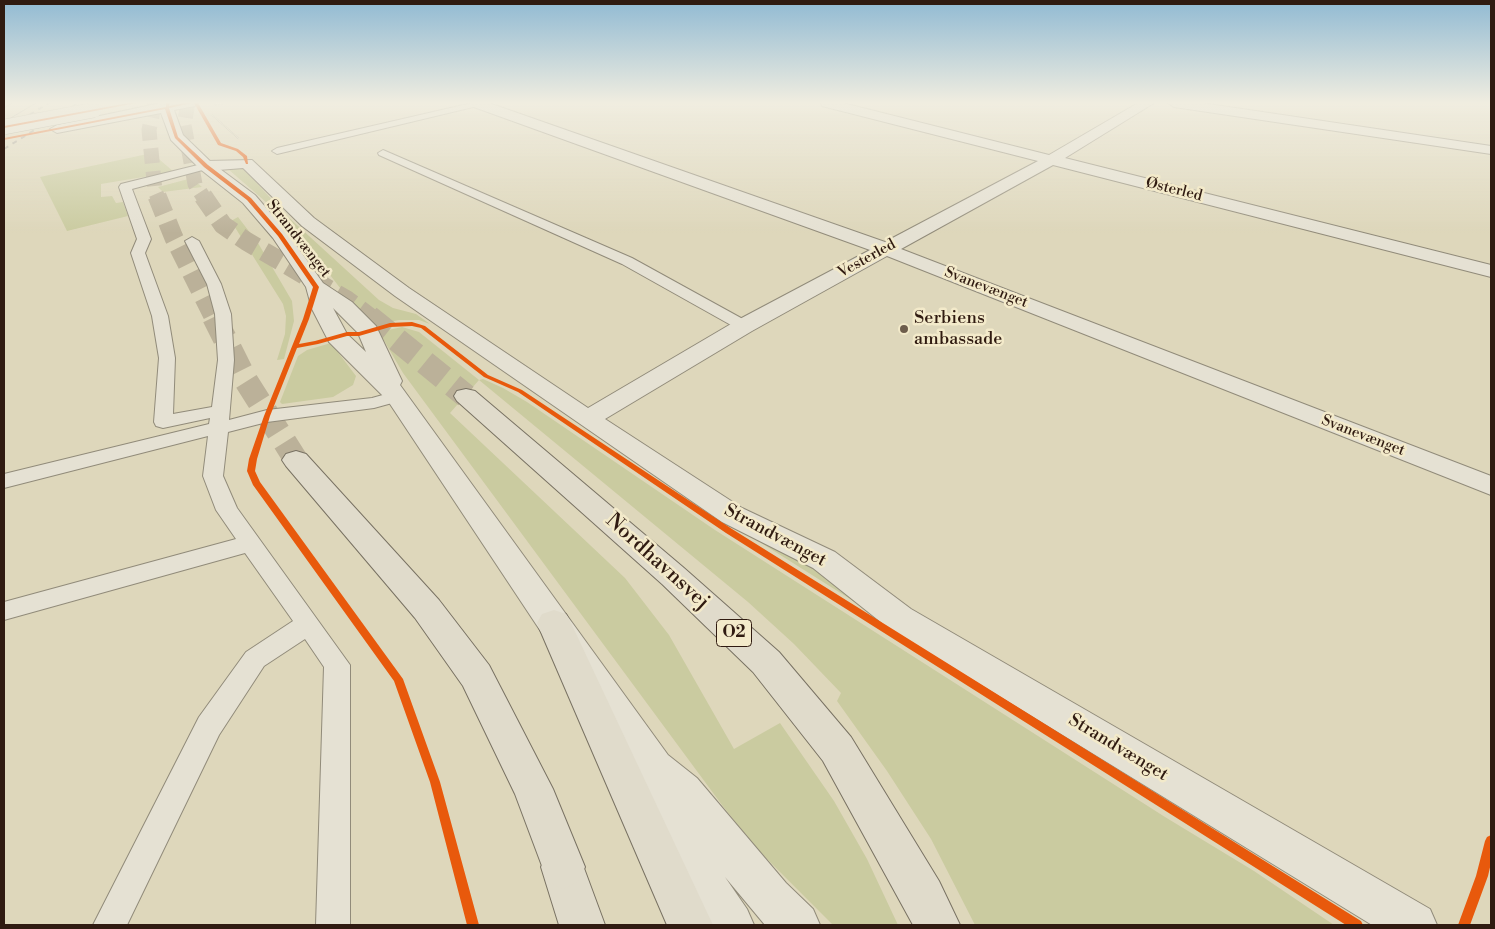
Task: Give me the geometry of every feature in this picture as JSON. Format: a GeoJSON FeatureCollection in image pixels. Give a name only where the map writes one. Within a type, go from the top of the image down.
{"type":"FeatureCollection","features":[{"type":"Feature","properties":{"kind":"main road","name":"Nordhavnsvej"},"geometry":{"type":"LineString","coordinates":[[466,396],[673,576],[766,662],[837,749],[923,897],[937,925]]}},
{"type":"Feature","properties":{"kind":"main road"},"geometry":{"type":"LineString","coordinates":[[296,460],[427,609],[476,676],[533,789],[563,867],[582,925]]}},
{"type":"Feature","properties":{"kind":"main road"},"geometry":{"type":"LineString","coordinates":[[554,623],[690,925]]}},
{"type":"Feature","properties":{"kind":"street","name":"Strandvænget"},"geometry":{"type":"LineString","coordinates":[[185,146],[206,166],[249,199],[280,235],[316,287],[323,309],[338,337],[397,396],[654,768],[683,792],[770,900],[797,925]]}},
{"type":"Feature","properties":{"kind":"street","name":"Svanevænget"},"geometry":{"type":"LineString","coordinates":[[598,146],[885,249],[1491,486]]}},
{"type":"Feature","properties":{"kind":"street","name":"Østerled"},"geometry":{"type":"LineString","coordinates":[[1002,146],[1491,271]]}},
{"type":"Feature","properties":{"kind":"street","name":"Vesterled"},"geometry":{"type":"LineString","coordinates":[[587,419],[744,326],[1074,146]]}},
{"type":"Feature","properties":{"kind":"street"},"geometry":{"type":"LineString","coordinates":[[1466,146],[1491,150]]}},
{"type":"Feature","properties":{"kind":"street","name":"Strandvænget"},"geometry":{"type":"LineString","coordinates":[[262,157],[308,222],[402,292],[587,419],[732,515],[824,560],[908,623],[1414,925]]}},
{"type":"Feature","properties":{"kind":"street"},"geometry":{"type":"LineString","coordinates":[[206,166],[262,157]]}},
{"type":"Feature","properties":{"kind":"street","name":"Strandvænget"},"geometry":{"type":"LineString","coordinates":[[654,768],[662,793],[683,841],[711,896],[731,925]]}},
{"type":"Feature","properties":{"kind":"lane"},"geometry":{"type":"LineString","coordinates":[[262,157],[306,146]]}},
{"type":"Feature","properties":{"kind":"lane"},"geometry":{"type":"LineString","coordinates":[[383,153],[627,261],[744,326]]}},
{"type":"Feature","properties":{"kind":"lane"},"geometry":{"type":"LineString","coordinates":[[206,166],[125,187],[144,239],[138,253],[161,324],[167,358],[163,422],[267,416],[374,403],[397,396]]}},
{"type":"Feature","properties":{"kind":"lane"},"geometry":{"type":"LineString","coordinates":[[192,241],[214,284],[223,314],[226,360],[213,476],[227,510],[337,665],[333,925]]}},
{"type":"Feature","properties":{"kind":"lane"},"geometry":{"type":"LineString","coordinates":[[4,481],[219,419]]}},
{"type":"Feature","properties":{"kind":"lane"},"geometry":{"type":"LineString","coordinates":[[4,611],[251,544]]}},
{"type":"Feature","properties":{"kind":"lane"},"geometry":{"type":"LineString","coordinates":[[110,925],[209,726],[255,660],[308,624]]}},
{"type":"Feature","properties":{"kind":"path"},"geometry":{"type":"LineString","coordinates":[[244,146],[261,160],[262,157]]}},
{"type":"Feature","properties":{"kind":"green space"},"geometry":{"type":"Polygon","coordinates":[[[152,153],[174,172],[101,184],[101,197],[112,196],[116,203],[123,202],[128,216],[67,231],[40,177],[152,153]]]}},
{"type":"Feature","properties":{"kind":"green space"},"geometry":{"type":"Polygon","coordinates":[[[243,168],[286,215],[379,300],[393,308],[416,314],[430,324],[419,320],[399,320],[374,325],[347,297],[290,223],[228,169],[243,168]]]}},
{"type":"Feature","properties":{"kind":"green space"},"geometry":{"type":"Polygon","coordinates":[[[192,178],[202,187],[163,192],[158,187],[192,178]]]}},
{"type":"Feature","properties":{"kind":"green space"},"geometry":{"type":"Polygon","coordinates":[[[238,217],[258,243],[292,301],[294,321],[284,359],[277,360],[285,334],[286,316],[283,304],[231,221],[238,217]]]}},
{"type":"Feature","properties":{"kind":"green space"},"geometry":{"type":"Polygon","coordinates":[[[402,327],[419,332],[479,380],[450,413],[625,578],[669,635],[734,749],[780,723],[834,801],[867,859],[898,925],[833,925],[755,847],[403,373],[379,332],[402,327]]]}},
{"type":"Feature","properties":{"kind":"green space"},"geometry":{"type":"Polygon","coordinates":[[[331,343],[356,376],[353,385],[333,397],[282,404],[280,402],[298,356],[307,350],[331,343]]]}},
{"type":"Feature","properties":{"kind":"green space"},"geometry":{"type":"Polygon","coordinates":[[[483,379],[503,388],[527,402],[715,530],[1165,817],[1254,871],[1334,925],[975,925],[931,839],[887,771],[837,701],[841,693],[794,644],[748,602],[479,380],[483,379]]]}},
{"type":"Feature","properties":{"kind":"green space"},"geometry":{"type":"Polygon","coordinates":[[[747,534],[812,566],[877,616],[747,534]]]}},
{"type":"Feature","properties":{"kind":"tunnel"},"geometry":{"type":"LineString","coordinates":[[151,146],[155,191],[158,198]]}},
{"type":"Feature","properties":{"kind":"tunnel"},"geometry":{"type":"LineString","coordinates":[[188,146],[195,184],[204,198]]}},
{"type":"Feature","properties":{"kind":"tunnel"},"geometry":{"type":"LineString","coordinates":[[157,196],[174,238],[214,318]]}},
{"type":"Feature","properties":{"kind":"tunnel"},"geometry":{"type":"LineString","coordinates":[[203,196],[223,225],[246,241],[347,300],[371,318]]}},
{"type":"Feature","properties":{"kind":"tunnel"},"geometry":{"type":"LineString","coordinates":[[214,317],[245,379],[296,460]]}},
{"type":"Feature","properties":{"kind":"tunnel"},"geometry":{"type":"LineString","coordinates":[[369,317],[466,396]]}},
{"type":"Feature","properties":{"kind":"railway"},"geometry":{"type":"LineString","coordinates":[[4,149],[8,146]]}},
{"type":"Feature","properties":{"kind":"cycle path"},"geometry":{"type":"LineString","coordinates":[[186,146],[206,166],[249,199],[280,235],[316,287],[306,319],[267,416],[251,471],[256,483],[398,679],[435,782],[473,925]]}},
{"type":"Feature","properties":{"kind":"cycle path"},"geometry":{"type":"LineString","coordinates":[[226,146],[237,150],[245,156],[247,163]]}},
{"type":"Feature","properties":{"kind":"cycle path"},"geometry":{"type":"LineString","coordinates":[[295,347],[347,334],[359,334],[390,325],[412,324],[423,327],[486,376],[520,391],[729,531],[1357,925]]}},
{"type":"Feature","properties":{"kind":"cycle path"},"geometry":{"type":"LineString","coordinates":[[1464,925],[1482,876],[1491,841]]}},
{"type":"Feature","properties":{"kind":"place","name":"Serbiens ambassade"},"geometry":{"type":"Point","coordinates":[904,329]}}]}
